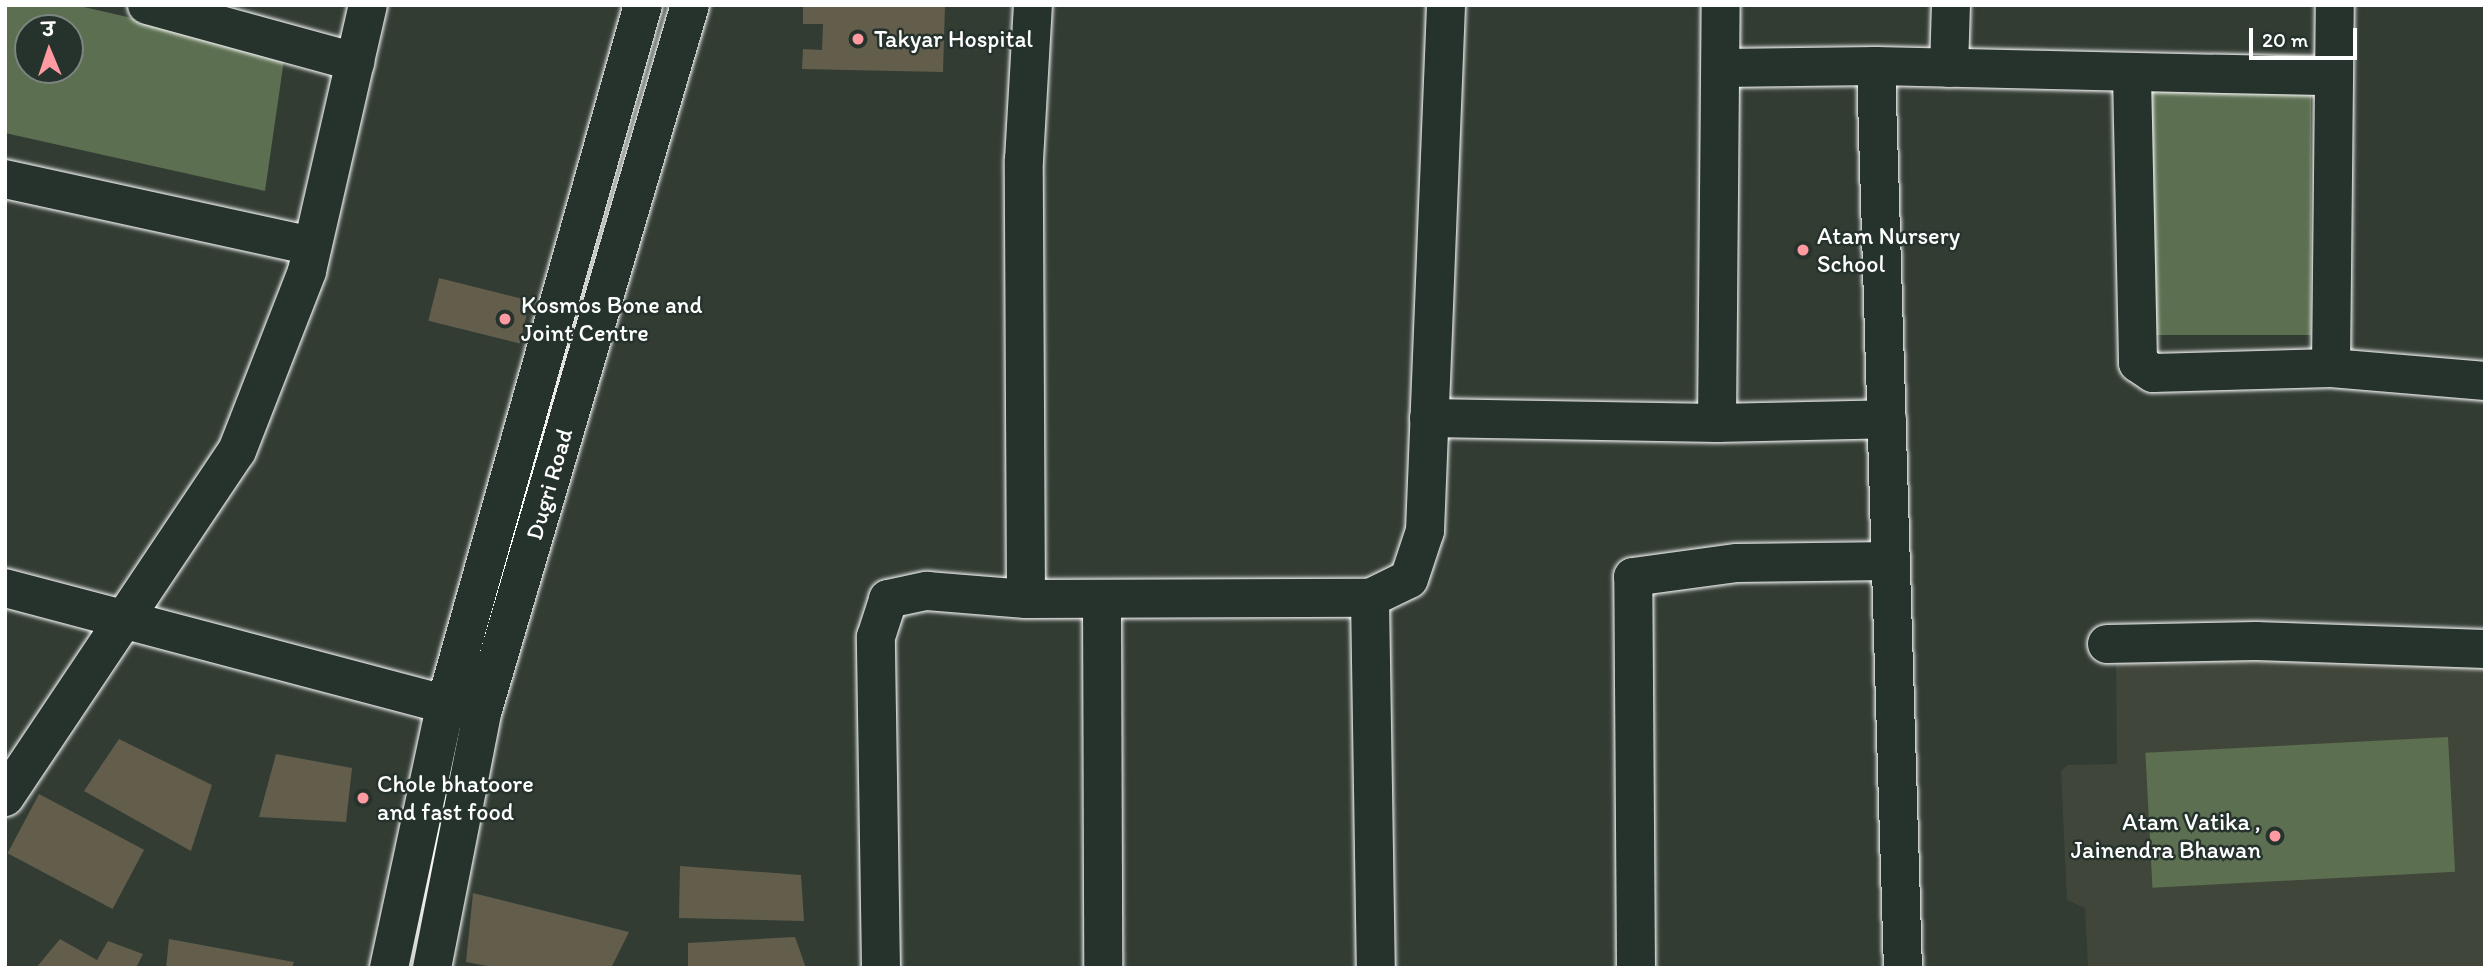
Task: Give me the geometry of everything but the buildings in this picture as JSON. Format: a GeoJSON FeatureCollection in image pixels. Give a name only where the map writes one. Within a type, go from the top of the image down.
{"type":"FeatureCollection","features":[{"type":"Feature","properties":{"kind":"street"},"geometry":{"type":"LineString","coordinates":[[147,5],[355,62]]}},
{"type":"Feature","properties":{"kind":"street"},"geometry":{"type":"LineString","coordinates":[[5,797],[237,452],[312,246],[368,5]]}},
{"type":"Feature","properties":{"kind":"street","name":"Dugri Road"},"geometry":{"type":"LineString","coordinates":[[432,968],[464,709],[643,5]]}},
{"type":"Feature","properties":{"kind":"street","name":"Dugri Road"},"geometry":{"type":"LineString","coordinates":[[389,968],[464,709],[690,5]]}},
{"type":"Feature","properties":{"kind":"street"},"geometry":{"type":"LineString","coordinates":[[1026,599],[1024,160],[1033,5]]}},
{"type":"Feature","properties":{"kind":"street"},"geometry":{"type":"LineString","coordinates":[[881,968],[876,637],[888,599],[927,591],[1026,599],[1370,598],[1409,579],[1425,531],[1446,5]]}},
{"type":"Feature","properties":{"kind":"street"},"geometry":{"type":"LineString","coordinates":[[1717,423],[1721,5]]}},
{"type":"Feature","properties":{"kind":"street"},"geometry":{"type":"LineString","coordinates":[[1949,68],[1951,5]]}},
{"type":"Feature","properties":{"kind":"street"},"geometry":{"type":"LineString","coordinates":[[2331,368],[2335,5]]}},
{"type":"Feature","properties":{"kind":"street"},"geometry":{"type":"LineString","coordinates":[[1722,68],[1876,66],[2132,75],[2333,76]]}},
{"type":"Feature","properties":{"kind":"street"},"geometry":{"type":"LineString","coordinates":[[1876,66],[1903,968]]}},
{"type":"Feature","properties":{"kind":"street"},"geometry":{"type":"LineString","coordinates":[[2132,75],[2138,363],[2153,373],[2331,368],[2485,381]]}},
{"type":"Feature","properties":{"kind":"street"},"geometry":{"type":"LineString","coordinates":[[5,179],[312,246]]}},
{"type":"Feature","properties":{"kind":"street"},"geometry":{"type":"LineString","coordinates":[[1429,418],[1717,423],[1887,419]]}},
{"type":"Feature","properties":{"kind":"street"},"geometry":{"type":"LineString","coordinates":[[1636,968],[1633,577],[1737,562],[1891,561]]}},
{"type":"Feature","properties":{"kind":"street"},"geometry":{"type":"LineString","coordinates":[[5,587],[125,622],[464,709]]}},
{"type":"Feature","properties":{"kind":"street"},"geometry":{"type":"LineString","coordinates":[[1370,598],[1376,968]]}},
{"type":"Feature","properties":{"kind":"street"},"geometry":{"type":"LineString","coordinates":[[1101,599],[1103,968]]}},
{"type":"Feature","properties":{"kind":"street"},"geometry":{"type":"LineString","coordinates":[[2107,644],[2256,641],[2485,649]]}},
{"type":"Feature","properties":{"kind":"shaded area","name":"Atam Vatika , Jainendra Bhawan"},"geometry":{"type":"Polygon","coordinates":[[[2116,656],[2485,668],[2485,968],[2088,968],[2085,908],[2067,900],[2061,771],[2068,765],[2117,764],[2116,656]]]}},
{"type":"Feature","properties":{"kind":"green space"},"geometry":{"type":"Polygon","coordinates":[[[5,5],[75,5],[285,53],[265,191],[5,133],[5,5]]]}},
{"type":"Feature","properties":{"kind":"green space"},"geometry":{"type":"Polygon","coordinates":[[[2151,91],[2311,91],[2311,335],[2151,335],[2151,91]]]}},
{"type":"Feature","properties":{"kind":"green space"},"geometry":{"type":"Polygon","coordinates":[[[2448,737],[2455,872],[2152,888],[2145,753],[2448,737]]]}},
{"type":"Feature","properties":{"kind":"place","name":"Takyar Hospital"},"geometry":{"type":"Point","coordinates":[858,39]}},
{"type":"Feature","properties":{"kind":"place","name":"Atam Nursery School"},"geometry":{"type":"Point","coordinates":[1803,250]}},
{"type":"Feature","properties":{"kind":"place","name":"Kosmos Bone and Joint Centre"},"geometry":{"type":"Point","coordinates":[505,319]}},
{"type":"Feature","properties":{"kind":"place","name":"Chole bhatoore and fast food"},"geometry":{"type":"Point","coordinates":[363,798]}},
{"type":"Feature","properties":{"kind":"place","name":"Atam Vatika , Jainendra Bhawan"},"geometry":{"type":"Point","coordinates":[2275,836]}}]}
